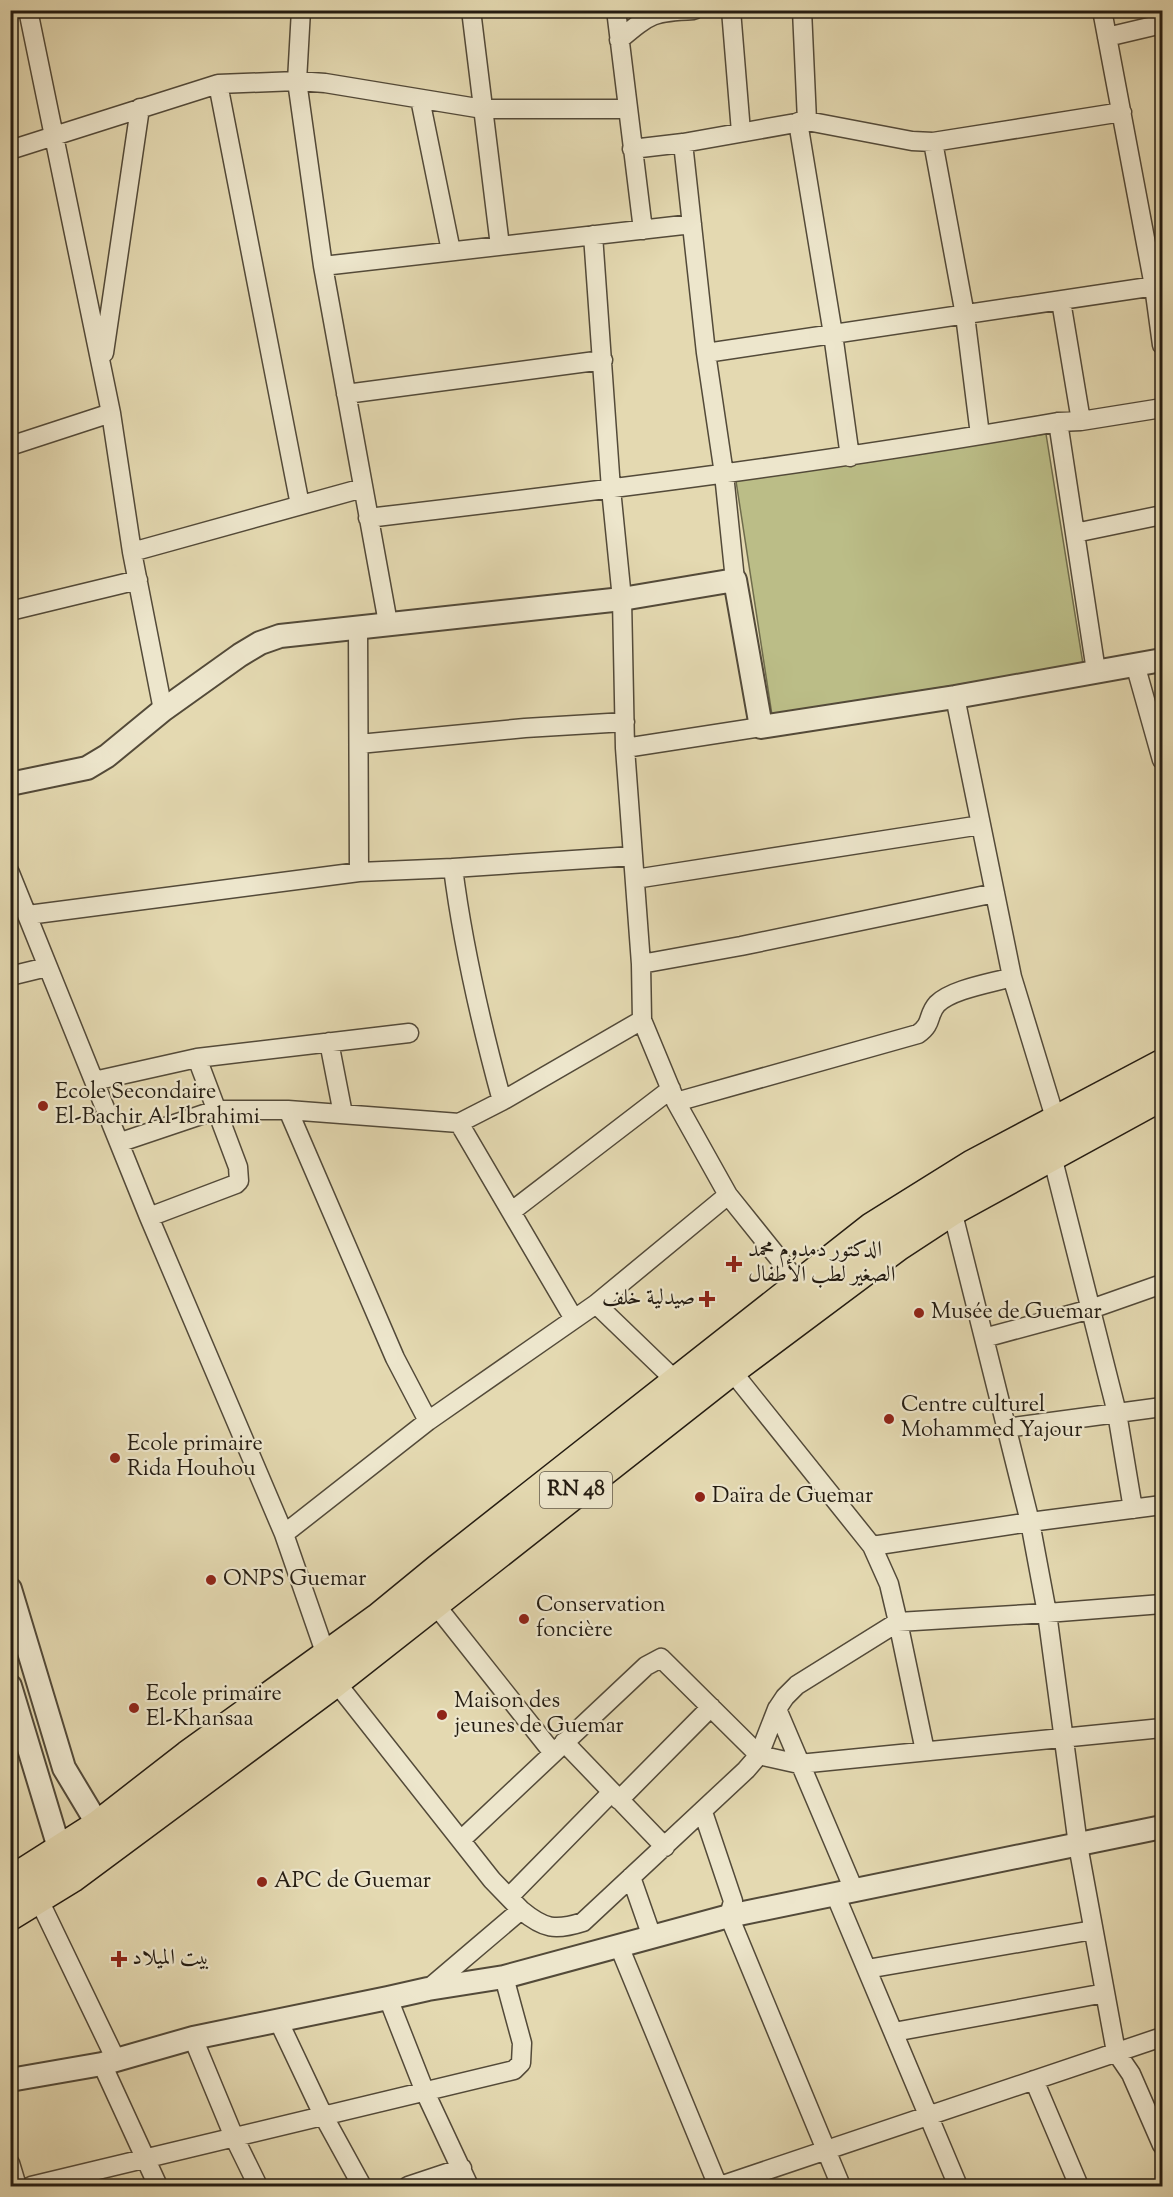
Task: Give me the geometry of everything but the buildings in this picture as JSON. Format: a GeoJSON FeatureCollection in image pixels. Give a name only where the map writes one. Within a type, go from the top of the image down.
{"type":"FeatureCollection","features":[{"type":"Feature","properties":{"kind":"highway","name":"RN 48"},"geometry":{"type":"LineString","coordinates":[[10,1915],[38,1898],[66,1864],[105,1837],[188,1756],[434,1603],[649,1419],[676,1382],[872,1228],[953,1177],[1162,1065]]}},
{"type":"Feature","properties":{"kind":"highway","name":"RN 48"},"geometry":{"type":"LineString","coordinates":[[330,1669],[378,1619],[649,1419],[731,1370],[897,1246],[952,1210],[1162,1095]]}},
{"type":"Feature","properties":{"kind":"highway","name":"RN 48"},"geometry":{"type":"LineString","coordinates":[[10,1882],[66,1864]]}},
{"type":"Feature","properties":{"kind":"street"},"geometry":{"type":"LineString","coordinates":[[28,10],[111,413],[132,552],[163,710]]}},
{"type":"Feature","properties":{"kind":"street"},"geometry":{"type":"LineString","coordinates":[[301,10],[297,81],[322,266],[388,624]]}},
{"type":"Feature","properties":{"kind":"street"},"geometry":{"type":"LineString","coordinates":[[471,10],[500,246]]}},
{"type":"Feature","properties":{"kind":"street"},"geometry":{"type":"LineString","coordinates":[[616,10],[643,230]]}},
{"type":"Feature","properties":{"kind":"street"},"geometry":{"type":"LineString","coordinates":[[620,40],[650,16],[665,12],[694,10]]}},
{"type":"Feature","properties":{"kind":"street"},"geometry":{"type":"LineString","coordinates":[[731,10],[741,132]]}},
{"type":"Feature","properties":{"kind":"street"},"geometry":{"type":"LineString","coordinates":[[802,10],[802,121],[850,456]]}},
{"type":"Feature","properties":{"kind":"street"},"geometry":{"type":"LineString","coordinates":[[1102,10],[1158,286],[1162,345]]}},
{"type":"Feature","properties":{"kind":"street"},"geometry":{"type":"LineString","coordinates":[[1107,37],[1162,24]]}},
{"type":"Feature","properties":{"kind":"street"},"geometry":{"type":"LineString","coordinates":[[10,150],[218,84],[297,81],[325,83],[483,110],[627,109]]}},
{"type":"Feature","properties":{"kind":"street"},"geometry":{"type":"LineString","coordinates":[[218,84],[300,505]]}},
{"type":"Feature","properties":{"kind":"street"},"geometry":{"type":"LineString","coordinates":[[420,99],[451,251]]}},
{"type":"Feature","properties":{"kind":"street"},"geometry":{"type":"LineString","coordinates":[[102,367],[140,108]]}},
{"type":"Feature","properties":{"kind":"street"},"geometry":{"type":"LineString","coordinates":[[632,149],[683,143],[802,121],[912,141],[933,142],[1122,112]]}},
{"type":"Feature","properties":{"kind":"street"},"geometry":{"type":"LineString","coordinates":[[933,142],[965,315],[981,435]]}},
{"type":"Feature","properties":{"kind":"street"},"geometry":{"type":"LineString","coordinates":[[683,143],[706,353],[724,474],[735,580],[761,727]]}},
{"type":"Feature","properties":{"kind":"street"},"geometry":{"type":"LineString","coordinates":[[322,266],[692,224]]}},
{"type":"Feature","properties":{"kind":"street"},"geometry":{"type":"LineString","coordinates":[[593,236],[611,489],[622,598],[626,748],[641,964],[642,1020],[674,1096],[728,1195],[801,1286]]}},
{"type":"Feature","properties":{"kind":"street"},"geometry":{"type":"LineString","coordinates":[[706,353],[1158,286]]}},
{"type":"Feature","properties":{"kind":"street"},"geometry":{"type":"LineString","coordinates":[[1061,301],[1081,421]]}},
{"type":"Feature","properties":{"kind":"street"},"geometry":{"type":"LineString","coordinates":[[346,393],[603,360]]}},
{"type":"Feature","properties":{"kind":"street"},"geometry":{"type":"LineString","coordinates":[[368,518],[724,474],[1162,408]]}},
{"type":"Feature","properties":{"kind":"street"},"geometry":{"type":"LineString","coordinates":[[10,446],[111,413]]}},
{"type":"Feature","properties":{"kind":"street"},"geometry":{"type":"LineString","coordinates":[[1058,422],[1096,671]]}},
{"type":"Feature","properties":{"kind":"street"},"geometry":{"type":"LineString","coordinates":[[132,552],[363,488]]}},
{"type":"Feature","properties":{"kind":"street"},"geometry":{"type":"LineString","coordinates":[[1075,533],[1162,514]]}},
{"type":"Feature","properties":{"kind":"street"},"geometry":{"type":"LineString","coordinates":[[10,611],[138,580]]}},
{"type":"Feature","properties":{"kind":"street"},"geometry":{"type":"LineString","coordinates":[[10,784],[87,768],[107,756],[163,710],[260,643],[279,636],[622,598],[735,580]]}},
{"type":"Feature","properties":{"kind":"street"},"geometry":{"type":"LineString","coordinates":[[358,627],[359,872]]}},
{"type":"Feature","properties":{"kind":"street"},"geometry":{"type":"LineString","coordinates":[[626,748],[954,697],[1162,660]]}},
{"type":"Feature","properties":{"kind":"street"},"geometry":{"type":"LineString","coordinates":[[1135,664],[1162,760]]}},
{"type":"Feature","properties":{"kind":"street"},"geometry":{"type":"LineString","coordinates":[[954,697],[1012,977],[1056,1121]]}},
{"type":"Feature","properties":{"kind":"street"},"geometry":{"type":"LineString","coordinates":[[358,744],[525,728],[625,722]]}},
{"type":"Feature","properties":{"kind":"street"},"geometry":{"type":"LineString","coordinates":[[635,879],[981,825]]}},
{"type":"Feature","properties":{"kind":"street"},"geometry":{"type":"LineString","coordinates":[[28,915],[359,872],[633,856]]}},
{"type":"Feature","properties":{"kind":"street"},"geometry":{"type":"LineString","coordinates":[[453,868],[460,924],[481,1023],[502,1101]]}},
{"type":"Feature","properties":{"kind":"street"},"geometry":{"type":"LineString","coordinates":[[10,873],[94,1082],[121,1142],[149,1217],[284,1534],[330,1669],[461,1840],[515,1904],[535,1921],[545,1926],[565,1928],[583,1922],[703,1812],[759,1755],[777,1709],[785,1696],[797,1685],[898,1622],[1162,1604]]}},
{"type":"Feature","properties":{"kind":"street"},"geometry":{"type":"LineString","coordinates":[[641,964],[741,946],[995,893]]}},
{"type":"Feature","properties":{"kind":"street"},"geometry":{"type":"LineString","coordinates":[[10,976],[47,967]]}},
{"type":"Feature","properties":{"kind":"street"},"geometry":{"type":"LineString","coordinates":[[512,1211],[674,1096],[918,1034],[926,1029],[933,1009],[939,1002],[951,995],[1012,977]]}},
{"type":"Feature","properties":{"kind":"street"},"geometry":{"type":"LineString","coordinates":[[121,1142],[216,1110],[288,1110],[459,1123],[502,1101],[642,1020]]}},
{"type":"Feature","properties":{"kind":"street"},"geometry":{"type":"LineString","coordinates":[[94,1082],[197,1058],[409,1033]]}},
{"type":"Feature","properties":{"kind":"street"},"geometry":{"type":"LineString","coordinates":[[329,1042],[343,1114]]}},
{"type":"Feature","properties":{"kind":"street"},"geometry":{"type":"LineString","coordinates":[[149,1217],[239,1181],[238,1167],[197,1058]]}},
{"type":"Feature","properties":{"kind":"street"},"geometry":{"type":"LineString","coordinates":[[288,1110],[395,1358],[428,1421]]}},
{"type":"Feature","properties":{"kind":"street"},"geometry":{"type":"LineString","coordinates":[[459,1123],[574,1319]]}},
{"type":"Feature","properties":{"kind":"street"},"geometry":{"type":"LineString","coordinates":[[1052,1156],[1117,1413],[1133,1509]]}},
{"type":"Feature","properties":{"kind":"street"},"geometry":{"type":"LineString","coordinates":[[284,1534],[428,1421],[596,1304],[728,1195]]}},
{"type":"Feature","properties":{"kind":"street"},"geometry":{"type":"LineString","coordinates":[[952,1210],[1030,1522],[1047,1613],[1078,1845],[1116,2052],[1131,2074],[1162,2145]]}},
{"type":"Feature","properties":{"kind":"street"},"geometry":{"type":"LineString","coordinates":[[984,1338],[1091,1309],[1162,1284]]}},
{"type":"Feature","properties":{"kind":"street"},"geometry":{"type":"LineString","coordinates":[[596,1304],[676,1382]]}},
{"type":"Feature","properties":{"kind":"street"},"geometry":{"type":"LineString","coordinates":[[731,1370],[872,1546],[889,1584],[925,1751]]}},
{"type":"Feature","properties":{"kind":"street"},"geometry":{"type":"LineString","coordinates":[[1006,1428],[1162,1407]]}},
{"type":"Feature","properties":{"kind":"street"},"geometry":{"type":"LineString","coordinates":[[872,1546],[1162,1505]]}},
{"type":"Feature","properties":{"kind":"street"},"geometry":{"type":"LineString","coordinates":[[434,1603],[559,1748],[616,1796],[665,1847]]}},
{"type":"Feature","properties":{"kind":"street"},"geometry":{"type":"LineString","coordinates":[[12,1604],[64,1768],[105,1837]]}},
{"type":"Feature","properties":{"kind":"street"},"geometry":{"type":"LineString","coordinates":[[461,1840],[646,1666],[657,1659],[664,1659],[759,1755],[799,1764],[1162,1728]]}},
{"type":"Feature","properties":{"kind":"street"},"geometry":{"type":"LineString","coordinates":[[10,1686],[66,1864]]}},
{"type":"Feature","properties":{"kind":"street"},"geometry":{"type":"LineString","coordinates":[[428,1989],[515,1904],[616,1796],[711,1707]]}},
{"type":"Feature","properties":{"kind":"street"},"geometry":{"type":"LineString","coordinates":[[777,1709],[845,1892],[867,1969],[958,2187]]}},
{"type":"Feature","properties":{"kind":"street"},"geometry":{"type":"LineString","coordinates":[[32,1760],[58,1751]]}},
{"type":"Feature","properties":{"kind":"street"},"geometry":{"type":"LineString","coordinates":[[703,1812],[733,1901],[729,1916],[841,2187]]}},
{"type":"Feature","properties":{"kind":"street"},"geometry":{"type":"LineString","coordinates":[[10,2080],[109,2062],[193,2038],[278,2020],[428,1989],[504,1977],[729,1916],[1162,1827]]}},
{"type":"Feature","properties":{"kind":"street"},"geometry":{"type":"LineString","coordinates":[[631,1877],[652,1937]]}},
{"type":"Feature","properties":{"kind":"street"},"geometry":{"type":"LineString","coordinates":[[38,1898],[109,2062],[144,2158],[158,2187]]}},
{"type":"Feature","properties":{"kind":"street"},"geometry":{"type":"LineString","coordinates":[[867,1969],[1094,1930]]}},
{"type":"Feature","properties":{"kind":"street"},"geometry":{"type":"LineString","coordinates":[[619,1946],[719,2187],[1162,2037]]}},
{"type":"Feature","properties":{"kind":"street"},"geometry":{"type":"LineString","coordinates":[[31,2187],[514,2070],[521,2063],[522,2043],[504,1977]]}},
{"type":"Feature","properties":{"kind":"street"},"geometry":{"type":"LineString","coordinates":[[894,2032],[1105,1994]]}},
{"type":"Feature","properties":{"kind":"street"},"geometry":{"type":"LineString","coordinates":[[388,1998],[425,2092],[470,2187]]}},
{"type":"Feature","properties":{"kind":"street"},"geometry":{"type":"LineString","coordinates":[[278,2020],[323,2115],[362,2187]]}},
{"type":"Feature","properties":{"kind":"street"},"geometry":{"type":"LineString","coordinates":[[193,2038],[234,2137],[258,2187]]}},
{"type":"Feature","properties":{"kind":"street"},"geometry":{"type":"LineString","coordinates":[[1034,2080],[1079,2187]]}},
{"type":"Feature","properties":{"kind":"street"},"geometry":{"type":"LineString","coordinates":[[10,2163],[17,2187]]}},
{"type":"Feature","properties":{"kind":"street"},"geometry":{"type":"LineString","coordinates":[[408,2187],[462,2168]]}},
{"type":"Feature","properties":{"kind":"green space"},"geometry":{"type":"Polygon","coordinates":[[[1046,434],[1083,664],[772,715],[736,481],[1046,434]]]}},
{"type":"Feature","properties":{"kind":"place","name":"Ecole Secondaire El-Bachir Al-Ibrahimi"},"geometry":{"type":"Point","coordinates":[43,1106]}},
{"type":"Feature","properties":{"kind":"place","name":"الدكتور دمدوم محمد الصغير لطب الأطفال"},"geometry":{"type":"Point","coordinates":[734,1264]}},
{"type":"Feature","properties":{"kind":"place","name":"صيدلية خلف"},"geometry":{"type":"Point","coordinates":[707,1299]}},
{"type":"Feature","properties":{"kind":"place","name":"Musée de Guemar"},"geometry":{"type":"Point","coordinates":[919,1313]}},
{"type":"Feature","properties":{"kind":"place","name":"Centre culturel Mohammed Yajour"},"geometry":{"type":"Point","coordinates":[889,1419]}},
{"type":"Feature","properties":{"kind":"place","name":"Ecole primaire Rida Houhou"},"geometry":{"type":"Point","coordinates":[115,1458]}},
{"type":"Feature","properties":{"kind":"place","name":"Daïra de Guemar"},"geometry":{"type":"Point","coordinates":[700,1497]}},
{"type":"Feature","properties":{"kind":"place","name":"ONPS Guemar"},"geometry":{"type":"Point","coordinates":[211,1580]}},
{"type":"Feature","properties":{"kind":"place","name":"Conservation foncière"},"geometry":{"type":"Point","coordinates":[524,1619]}},
{"type":"Feature","properties":{"kind":"place","name":"Ecole primaire El-Khansaa"},"geometry":{"type":"Point","coordinates":[134,1708]}},
{"type":"Feature","properties":{"kind":"place","name":"Maison des jeunes de Guemar"},"geometry":{"type":"Point","coordinates":[442,1715]}},
{"type":"Feature","properties":{"kind":"place","name":"APC de Guemar"},"geometry":{"type":"Point","coordinates":[262,1882]}},
{"type":"Feature","properties":{"kind":"place","name":"بيت الميلاد"},"geometry":{"type":"Point","coordinates":[119,1959]}}]}
